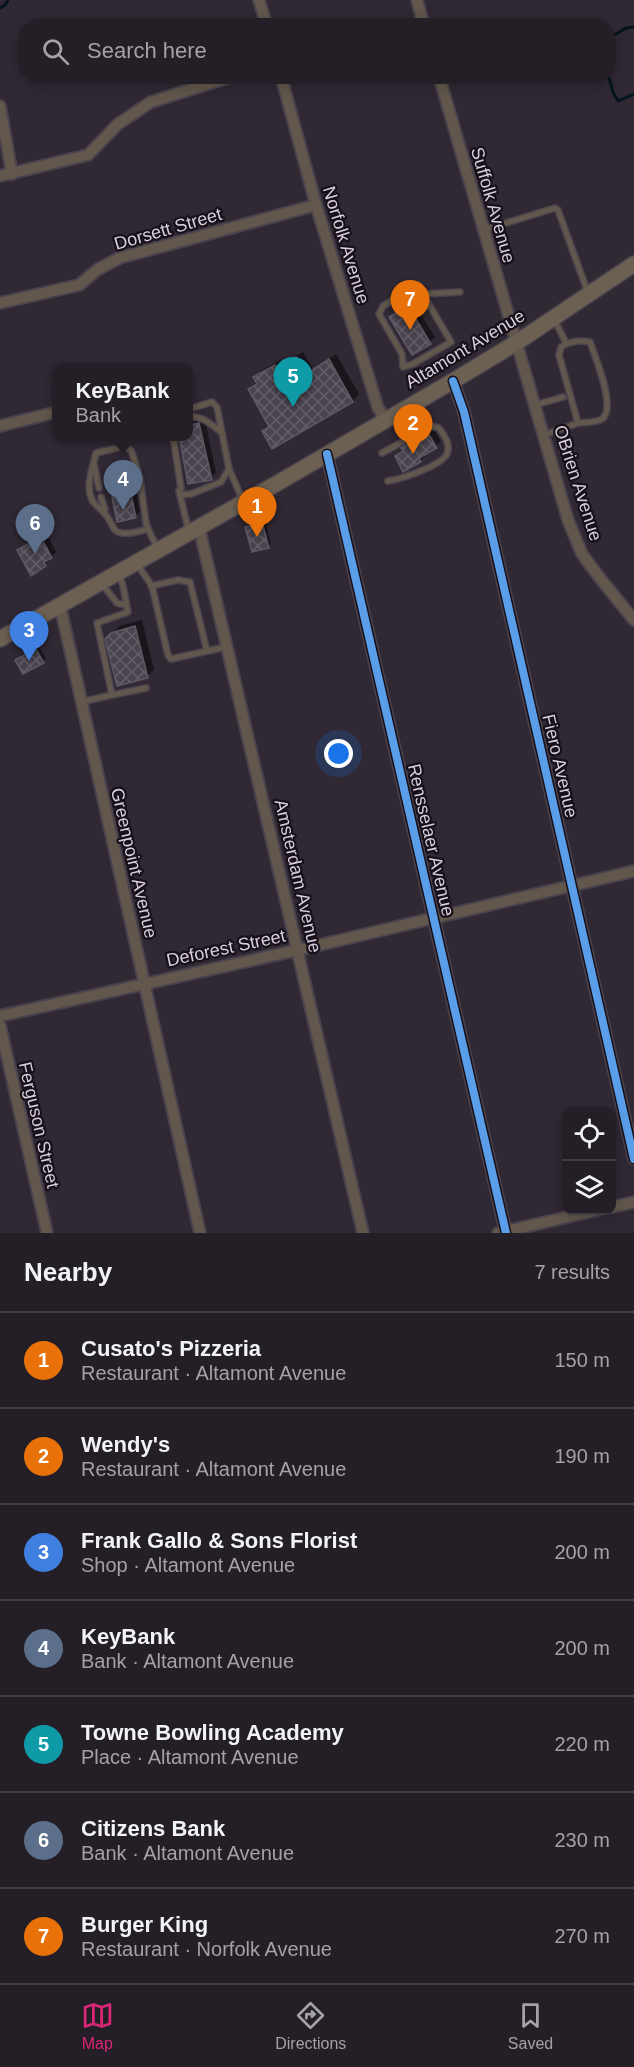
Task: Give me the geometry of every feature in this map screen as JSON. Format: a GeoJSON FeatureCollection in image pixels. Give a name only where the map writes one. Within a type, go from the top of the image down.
{"type":"FeatureCollection","features":[{"type":"Feature","properties":{"kind":"main road","name":"Altamont Avenue"},"geometry":{"type":"LineString","coordinates":[[0,639],[453,381],[516,343],[634,264]]}},
{"type":"Feature","properties":{"kind":"street"},"geometry":{"type":"LineString","coordinates":[[259,0],[265,18]]}},
{"type":"Feature","properties":{"kind":"street"},"geometry":{"type":"LineString","coordinates":[[417,0],[422,18]]}},
{"type":"Feature","properties":{"kind":"street"},"geometry":{"type":"LineString","coordinates":[[0,176],[88,155],[118,124],[150,102],[208,84]]}},
{"type":"Feature","properties":{"kind":"street","name":"Norfolk Avenue"},"geometry":{"type":"LineString","coordinates":[[283,84],[316,205],[378,408],[386,420]]}},
{"type":"Feature","properties":{"kind":"street","name":"Suffolk Avenue"},"geometry":{"type":"LineString","coordinates":[[441,84],[516,343]]}},
{"type":"Feature","properties":{"kind":"street"},"geometry":{"type":"LineString","coordinates":[[0,106],[12,174]]}},
{"type":"Feature","properties":{"kind":"street","name":"Dorsett Street"},"geometry":{"type":"LineString","coordinates":[[0,303],[79,285],[97,270],[119,258],[316,205]]}},
{"type":"Feature","properties":{"kind":"street","name":"OBrien Avenue"},"geometry":{"type":"LineString","coordinates":[[516,343],[568,520],[582,554],[634,620]]}},
{"type":"Feature","properties":{"kind":"street","name":"Fiero Avenue"},"geometry":{"type":"LineString","coordinates":[[453,381],[464,412],[634,1159]]}},
{"type":"Feature","properties":{"kind":"street"},"geometry":{"type":"LineString","coordinates":[[0,426],[52,413]]}},
{"type":"Feature","properties":{"kind":"street","name":"Rensselaer Avenue"},"geometry":{"type":"LineString","coordinates":[[327,454],[434,917],[503,1232]]}},
{"type":"Feature","properties":{"kind":"street","name":"Amsterdam Avenue"},"geometry":{"type":"LineString","coordinates":[[194,530],[227,646],[363,1233]]}},
{"type":"Feature","properties":{"kind":"street","name":"Greenpoint Avenue"},"geometry":{"type":"LineString","coordinates":[[60,605],[200,1233]]}},
{"type":"Feature","properties":{"kind":"street","name":"Deforest Street"},"geometry":{"type":"LineString","coordinates":[[0,1016],[298,950],[634,871]]}},
{"type":"Feature","properties":{"kind":"street","name":"Ferguson Street"},"geometry":{"type":"LineString","coordinates":[[0,1025],[47,1233]]}},
{"type":"Feature","properties":{"kind":"street"},"geometry":{"type":"LineString","coordinates":[[616,1206],[634,1202]]}},
{"type":"Feature","properties":{"kind":"street"},"geometry":{"type":"LineString","coordinates":[[503,1232],[576,1215]]}},
{"type":"Feature","properties":{"kind":"lane"},"geometry":{"type":"LineString","coordinates":[[483,230],[555,208],[558,210],[589,294]]}},
{"type":"Feature","properties":{"kind":"lane"},"geometry":{"type":"LineString","coordinates":[[418,285],[423,294],[451,342],[413,364],[403,367],[402,354],[379,314],[383,306],[418,285]]}},
{"type":"Feature","properties":{"kind":"lane"},"geometry":{"type":"LineString","coordinates":[[423,294],[460,292]]}},
{"type":"Feature","properties":{"kind":"lane"},"geometry":{"type":"LineString","coordinates":[[554,317],[566,343]]}},
{"type":"Feature","properties":{"kind":"lane"},"geometry":{"type":"LineString","coordinates":[[544,435],[578,423],[600,420],[608,409],[606,392],[590,342],[582,340],[561,346],[559,355],[578,423]]}},
{"type":"Feature","properties":{"kind":"lane"},"geometry":{"type":"LineString","coordinates":[[535,405],[563,397]]}},
{"type":"Feature","properties":{"kind":"lane"},"geometry":{"type":"LineString","coordinates":[[193,408],[212,402],[217,407],[229,469],[243,502]]}},
{"type":"Feature","properties":{"kind":"lane"},"geometry":{"type":"LineString","coordinates":[[193,416],[208,422],[222,433]]}},
{"type":"Feature","properties":{"kind":"lane"},"geometry":{"type":"LineString","coordinates":[[382,453],[430,426],[439,428],[448,445],[445,457],[416,473],[388,481]]}},
{"type":"Feature","properties":{"kind":"lane"},"geometry":{"type":"LineString","coordinates":[[172,441],[180,495],[194,530]]}},
{"type":"Feature","properties":{"kind":"lane"},"geometry":{"type":"LineString","coordinates":[[148,529],[121,532],[115,530],[107,516],[91,498],[89,487],[96,453],[125,446],[131,450],[140,478],[148,529],[159,550]]}},
{"type":"Feature","properties":{"kind":"lane"},"geometry":{"type":"LineString","coordinates":[[94,463],[99,488]]}},
{"type":"Feature","properties":{"kind":"lane"},"geometry":{"type":"LineString","coordinates":[[180,495],[191,494],[221,482],[229,469]]}},
{"type":"Feature","properties":{"kind":"lane"},"geometry":{"type":"LineString","coordinates":[[101,497],[107,516]]}},
{"type":"Feature","properties":{"kind":"lane"},"geometry":{"type":"LineString","coordinates":[[136,562],[151,585],[168,656],[171,658],[227,646]]}},
{"type":"Feature","properties":{"kind":"lane"},"geometry":{"type":"LineString","coordinates":[[112,695],[97,623],[128,612],[119,573]]}},
{"type":"Feature","properties":{"kind":"lane"},"geometry":{"type":"LineString","coordinates":[[151,585],[178,580],[190,582],[207,651]]}},
{"type":"Feature","properties":{"kind":"lane"},"geometry":{"type":"LineString","coordinates":[[101,582],[117,603],[126,605]]}},
{"type":"Feature","properties":{"kind":"lane"},"geometry":{"type":"LineString","coordinates":[[81,702],[146,688]]}},
{"type":"Feature","properties":{"kind":"building"},"geometry":{"type":"Polygon","coordinates":[[[408,306],[431,344],[412,355],[389,317],[408,306]]]}},
{"type":"Feature","properties":{"kind":"building"},"geometry":{"type":"Polygon","coordinates":[[[296,357],[306,374],[329,359],[353,402],[272,449],[262,431],[269,427],[248,389],[257,384],[253,377],[275,365],[277,368],[296,357]]]}},
{"type":"Feature","properties":{"kind":"building"},"geometry":{"type":"Polygon","coordinates":[[[199,423],[212,480],[188,484],[180,441],[193,441],[193,424],[199,423]]]}},
{"type":"Feature","properties":{"kind":"building"},"geometry":{"type":"Polygon","coordinates":[[[428,433],[437,448],[419,458],[421,462],[403,472],[395,456],[403,451],[401,448],[428,433]]]}},
{"type":"Feature","properties":{"kind":"building"},"geometry":{"type":"Polygon","coordinates":[[[128,478],[136,518],[117,522],[109,482],[128,478]]]}},
{"type":"Feature","properties":{"kind":"building"},"geometry":{"type":"Polygon","coordinates":[[[262,522],[269,548],[252,552],[245,527],[262,522]]]}},
{"type":"Feature","properties":{"kind":"building"},"geometry":{"type":"Polygon","coordinates":[[[41,537],[52,558],[44,562],[46,566],[31,576],[17,550],[41,537]]]}},
{"type":"Feature","properties":{"kind":"building"},"geometry":{"type":"Polygon","coordinates":[[[135,626],[148,678],[117,686],[105,639],[111,633],[135,626]]]}},
{"type":"Feature","properties":{"kind":"building"},"geometry":{"type":"Polygon","coordinates":[[[36,649],[44,663],[23,674],[15,660],[36,649]]]}},
{"type":"Feature","properties":{"kind":"waterway"},"geometry":{"type":"LineString","coordinates":[[0,8],[8,0]]}},
{"type":"Feature","properties":{"kind":"waterway"},"geometry":{"type":"LineString","coordinates":[[616,34],[626,28],[634,27]]}},
{"type":"Feature","properties":{"kind":"waterway"},"geometry":{"type":"LineString","coordinates":[[611,84],[618,101],[634,94]]}},
{"type":"Feature","properties":{"kind":"cycle path"},"geometry":{"type":"LineString","coordinates":[[453,381],[464,412],[634,1159]]}},
{"type":"Feature","properties":{"kind":"cycle path"},"geometry":{"type":"LineString","coordinates":[[327,454],[506,1233]]}},
{"type":"Feature","properties":{"kind":"place","name":"Burger King"},"geometry":{"type":"Point","coordinates":[410,330]}},
{"type":"Feature","properties":{"kind":"place","name":"Towne Bowling Academy"},"geometry":{"type":"Point","coordinates":[293,407]}},
{"type":"Feature","properties":{"kind":"place","name":"Wendy's"},"geometry":{"type":"Point","coordinates":[413,454]}},
{"type":"Feature","properties":{"kind":"place","name":"KeyBank"},"geometry":{"type":"Point","coordinates":[123,510]}},
{"type":"Feature","properties":{"kind":"place","name":"Cusato's Pizzeria"},"geometry":{"type":"Point","coordinates":[257,537]}},
{"type":"Feature","properties":{"kind":"place","name":"Citizens Bank"},"geometry":{"type":"Point","coordinates":[35,554]}},
{"type":"Feature","properties":{"kind":"place","name":"Frank Gallo & Sons Florist"},"geometry":{"type":"Point","coordinates":[29,661]}}]}
